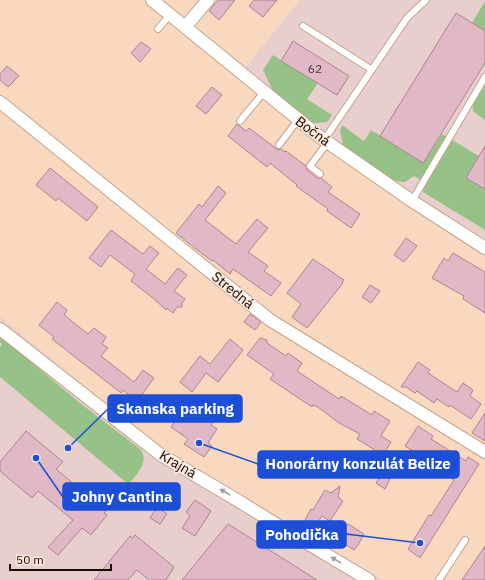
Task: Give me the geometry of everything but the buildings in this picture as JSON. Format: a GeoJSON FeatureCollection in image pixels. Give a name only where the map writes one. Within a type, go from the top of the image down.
{"type":"FeatureCollection","features":[{"type":"Feature","properties":{"kind":"street","name":"Bočná"},"geometry":{"type":"LineString","coordinates":[[152,0],[298,120],[326,141],[412,202],[485,248]]}},
{"type":"Feature","properties":{"kind":"street"},"geometry":{"type":"LineString","coordinates":[[185,27],[208,0]]}},
{"type":"Feature","properties":{"kind":"street","name":"Stredná"},"geometry":{"type":"LineString","coordinates":[[0,102],[270,320],[485,452]]}},
{"type":"Feature","properties":{"kind":"street","name":"Krajná"},"geometry":{"type":"LineString","coordinates":[[0,329],[161,455],[369,580]]}},
{"type":"Feature","properties":{"kind":"lane"},"geometry":{"type":"LineString","coordinates":[[320,174],[310,166],[407,18],[426,0]]}},
{"type":"Feature","properties":{"kind":"lane"},"geometry":{"type":"LineString","coordinates":[[158,29],[170,15]]}},
{"type":"Feature","properties":{"kind":"lane"},"geometry":{"type":"LineString","coordinates":[[303,26],[372,70]]}},
{"type":"Feature","properties":{"kind":"lane"},"geometry":{"type":"LineString","coordinates":[[412,202],[485,77]]}},
{"type":"Feature","properties":{"kind":"lane"},"geometry":{"type":"LineString","coordinates":[[240,121],[264,92]]}},
{"type":"Feature","properties":{"kind":"lane"},"geometry":{"type":"LineString","coordinates":[[279,145],[298,120]]}},
{"type":"Feature","properties":{"kind":"lane"},"geometry":{"type":"LineString","coordinates":[[439,580],[465,540]]}},
{"type":"Feature","properties":{"kind":"shaded area"},"geometry":{"type":"Polygon","coordinates":[[[300,0],[485,0],[485,247],[239,75],[300,0]]]}},
{"type":"Feature","properties":{"kind":"shaded area"},"geometry":{"type":"Polygon","coordinates":[[[0,317],[171,457],[383,580],[0,580],[0,317]]]}},
{"type":"Feature","properties":{"kind":"green space"},"geometry":{"type":"Polygon","coordinates":[[[485,1],[485,31],[472,23],[485,1]]]}},
{"type":"Feature","properties":{"kind":"green space"},"geometry":{"type":"Polygon","coordinates":[[[273,55],[318,83],[307,99],[332,115],[327,122],[316,123],[305,120],[275,95],[263,70],[273,55]]]}},
{"type":"Feature","properties":{"kind":"green space"},"geometry":{"type":"Polygon","coordinates":[[[485,86],[485,120],[473,111],[473,104],[485,86]]]}},
{"type":"Feature","properties":{"kind":"green space"},"geometry":{"type":"Polygon","coordinates":[[[342,125],[364,141],[371,130],[423,163],[442,134],[479,156],[466,178],[485,189],[485,230],[423,192],[426,183],[414,176],[405,182],[395,181],[343,145],[340,131],[342,125]]]}},
{"type":"Feature","properties":{"kind":"green space"},"geometry":{"type":"Polygon","coordinates":[[[0,336],[80,403],[140,449],[144,458],[143,463],[130,483],[128,484],[0,377],[0,347],[2,344],[0,342],[0,336]]]}},
{"type":"Feature","properties":{"kind":"place","name":"Honorárny konzulát Belize"},"geometry":{"type":"Point","coordinates":[199,443]}},
{"type":"Feature","properties":{"kind":"place","name":"Skanska parking"},"geometry":{"type":"Point","coordinates":[68,448]}},
{"type":"Feature","properties":{"kind":"place","name":"Johny Cantina"},"geometry":{"type":"Point","coordinates":[36,458]}},
{"type":"Feature","properties":{"kind":"place","name":"Pohodička"},"geometry":{"type":"Point","coordinates":[420,543]}}]}
